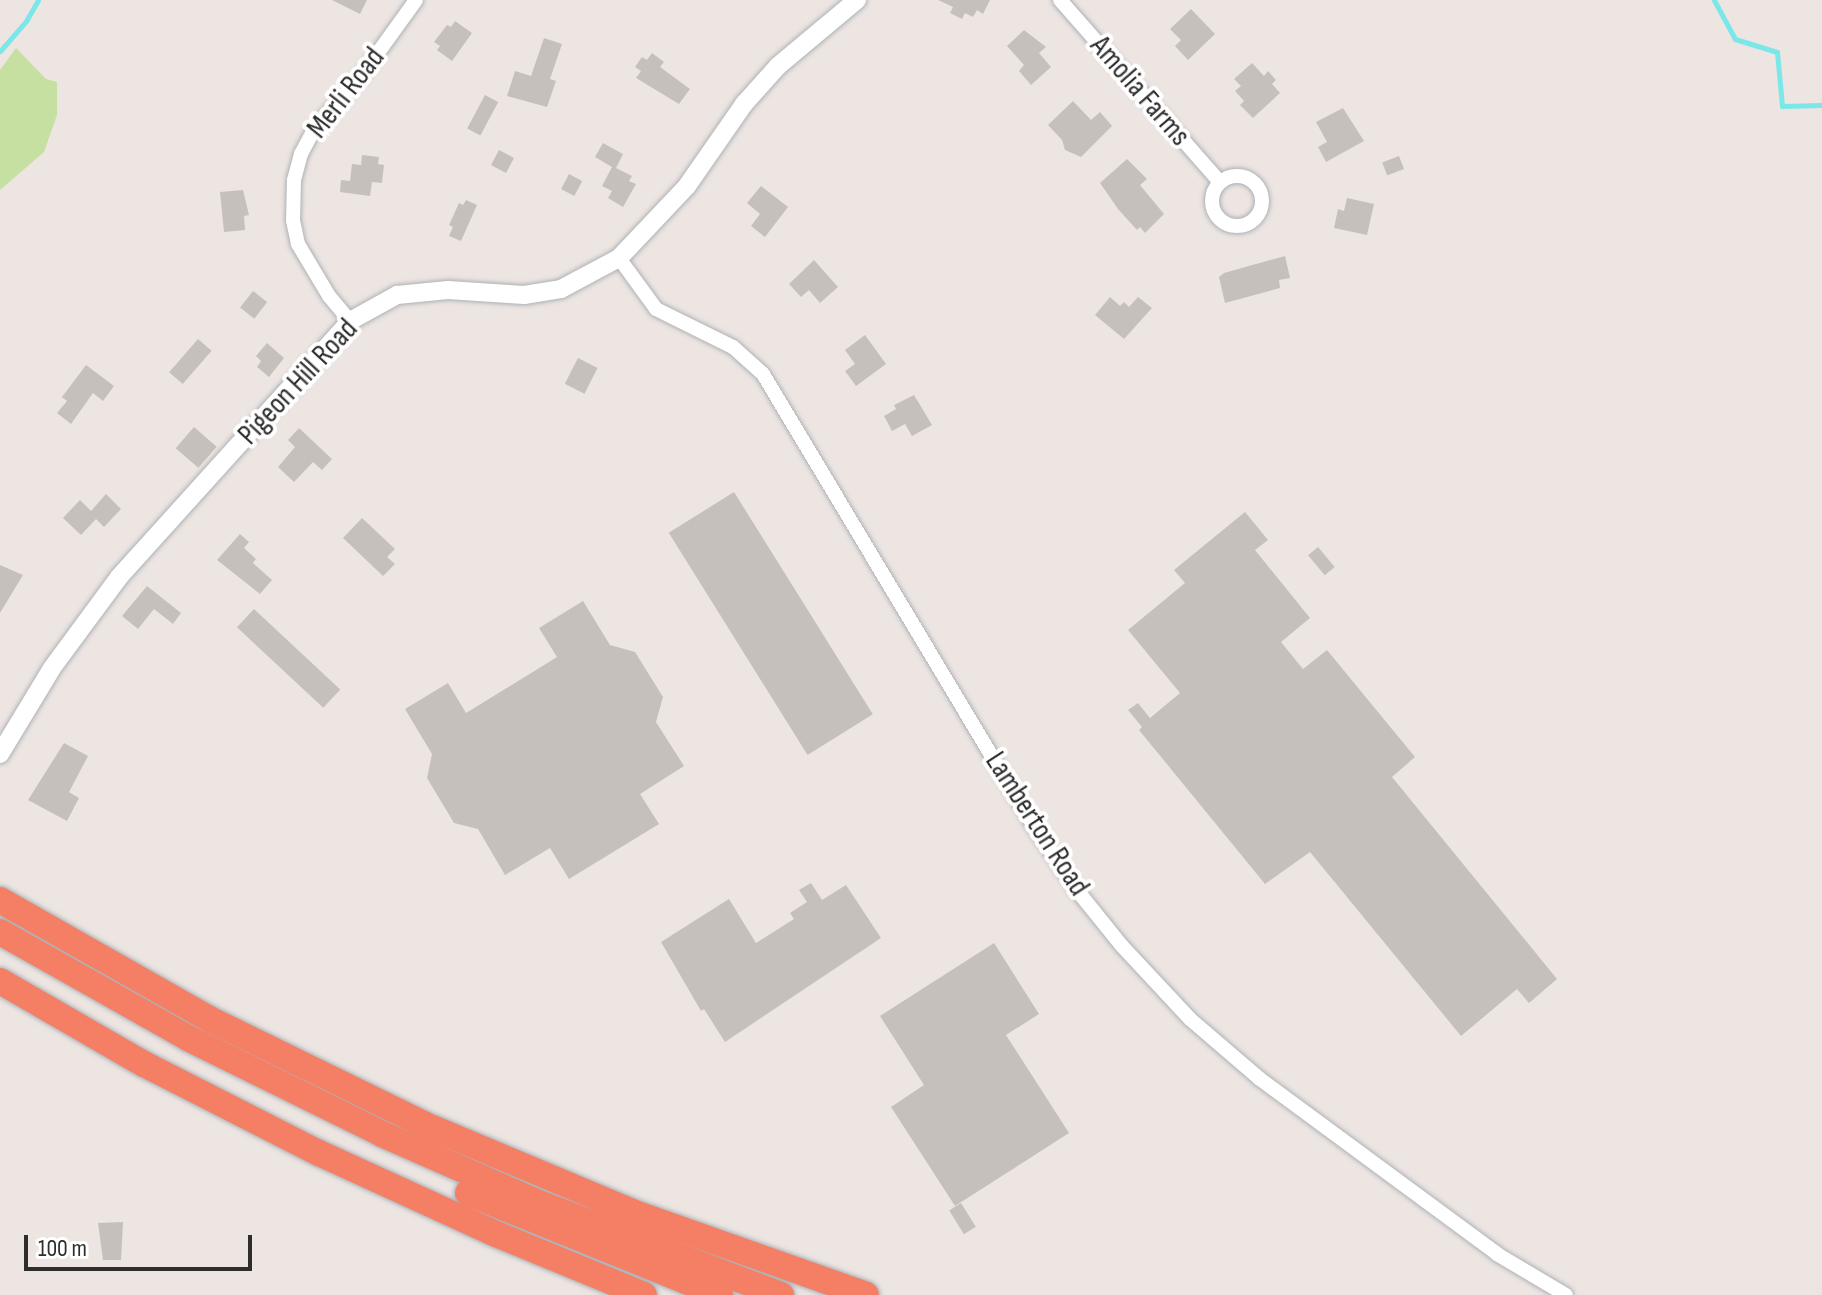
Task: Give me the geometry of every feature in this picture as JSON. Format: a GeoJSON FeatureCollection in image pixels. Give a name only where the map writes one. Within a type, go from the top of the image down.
{"type":"FeatureCollection","features":[{"type":"Feature","properties":{"kind":"highway"},"geometry":{"type":"LineString","coordinates":[[0,900],[211,1020],[423,1124],[632,1212],[866,1295]]}},
{"type":"Feature","properties":{"kind":"highway"},"geometry":{"type":"LineString","coordinates":[[0,932],[188,1038],[396,1141],[585,1221],[781,1295]]}},
{"type":"Feature","properties":{"kind":"highway"},"geometry":{"type":"LineString","coordinates":[[0,949],[149,1035],[368,1146],[523,1216],[720,1295]]}},
{"type":"Feature","properties":{"kind":"highway"},"geometry":{"type":"LineString","coordinates":[[0,981],[158,1071],[361,1173],[644,1295]]}},
{"type":"Feature","properties":{"kind":"street","name":"Merli Road"},"geometry":{"type":"LineString","coordinates":[[350,321],[329,296],[298,244],[293,221],[294,180],[301,154],[315,128],[362,75],[416,0]]}},
{"type":"Feature","properties":{"kind":"street","name":"Pigeon Hill Road"},"geometry":{"type":"LineString","coordinates":[[0,754],[52,668],[119,577],[350,321],[397,295],[448,290],[524,295],[561,289],[619,258],[687,186],[744,104],[778,66],[857,0]]}},
{"type":"Feature","properties":{"kind":"street","name":"Amolia Farms"},"geometry":{"type":"LineString","coordinates":[[1060,0],[1220,182]]}},
{"type":"Feature","properties":{"kind":"street","name":"Lamberton Road"},"geometry":{"type":"LineString","coordinates":[[619,258],[656,309],[733,347],[763,374],[1033,825],[1076,889],[1122,946],[1190,1019],[1260,1079],[1497,1254],[1566,1295]]}},
{"type":"Feature","properties":{"kind":"green space"},"geometry":{"type":"Polygon","coordinates":[[[16,48],[46,79],[57,82],[57,115],[44,152],[0,190],[0,70],[16,48]]]}},
{"type":"Feature","properties":{"kind":"building"},"geometry":{"type":"Polygon","coordinates":[[[332,0],[367,0],[360,14],[332,0]]]}},
{"type":"Feature","properties":{"kind":"building"},"geometry":{"type":"Polygon","coordinates":[[[938,0],[990,0],[983,14],[977,10],[973,17],[965,13],[962,19],[950,13],[953,7],[938,0]]]}},
{"type":"Feature","properties":{"kind":"building"},"geometry":{"type":"Polygon","coordinates":[[[1191,9],[1215,34],[1188,60],[1175,46],[1181,40],[1170,29],[1191,9]]]}},
{"type":"Feature","properties":{"kind":"building"},"geometry":{"type":"Polygon","coordinates":[[[455,21],[472,33],[452,61],[437,50],[440,46],[434,42],[447,25],[451,27],[455,21]]]}},
{"type":"Feature","properties":{"kind":"building"},"geometry":{"type":"Polygon","coordinates":[[[1024,30],[1046,47],[1039,53],[1051,67],[1031,85],[1019,71],[1024,65],[1007,46],[1024,30]]]}},
{"type":"Feature","properties":{"kind":"building"},"geometry":{"type":"Polygon","coordinates":[[[544,38],[562,44],[550,79],[556,81],[547,107],[507,96],[515,71],[531,76],[544,38]]]}},
{"type":"Feature","properties":{"kind":"building"},"geometry":{"type":"Polygon","coordinates":[[[652,53],[664,62],[660,67],[690,89],[679,104],[636,78],[641,71],[635,67],[642,57],[647,60],[652,53]]]}},
{"type":"Feature","properties":{"kind":"building"},"geometry":{"type":"Polygon","coordinates":[[[1252,63],[1264,76],[1268,71],[1276,80],[1272,84],[1280,93],[1253,118],[1240,105],[1244,101],[1235,91],[1241,86],[1234,79],[1252,63]]]}},
{"type":"Feature","properties":{"kind":"building"},"geometry":{"type":"Polygon","coordinates":[[[485,95],[498,102],[480,136],[467,129],[485,95]]]}},
{"type":"Feature","properties":{"kind":"building"},"geometry":{"type":"Polygon","coordinates":[[[1073,101],[1091,120],[1100,112],[1112,126],[1081,157],[1065,150],[1062,140],[1048,125],[1073,101]]]}},
{"type":"Feature","properties":{"kind":"building"},"geometry":{"type":"Polygon","coordinates":[[[1343,108],[1364,141],[1326,162],[1318,147],[1327,142],[1316,122],[1343,108]]]}},
{"type":"Feature","properties":{"kind":"building"},"geometry":{"type":"Polygon","coordinates":[[[603,143],[623,154],[616,168],[632,176],[629,181],[636,184],[623,207],[608,198],[612,191],[602,186],[612,167],[595,157],[603,143]]]}},
{"type":"Feature","properties":{"kind":"building"},"geometry":{"type":"Polygon","coordinates":[[[499,150],[514,158],[506,173],[491,165],[499,150]]]}},
{"type":"Feature","properties":{"kind":"building"},"geometry":{"type":"Polygon","coordinates":[[[362,155],[379,157],[378,164],[384,165],[382,183],[372,182],[370,196],[340,192],[341,180],[350,181],[352,164],[361,165],[362,155]]]}},
{"type":"Feature","properties":{"kind":"building"},"geometry":{"type":"Polygon","coordinates":[[[1399,156],[1404,169],[1387,176],[1382,162],[1399,156]]]}},
{"type":"Feature","properties":{"kind":"building"},"geometry":{"type":"Polygon","coordinates":[[[1127,159],[1147,179],[1140,185],[1164,214],[1145,233],[1140,227],[1137,230],[1118,209],[1100,183],[1127,159]]]}},
{"type":"Feature","properties":{"kind":"building"},"geometry":{"type":"Polygon","coordinates":[[[569,174],[582,181],[574,196],[561,189],[569,174]]]}},
{"type":"Feature","properties":{"kind":"building"},"geometry":{"type":"Polygon","coordinates":[[[761,186],[788,207],[765,237],[751,226],[760,214],[747,203],[761,186]]]}},
{"type":"Feature","properties":{"kind":"building"},"geometry":{"type":"Polygon","coordinates":[[[243,190],[249,215],[244,216],[245,230],[224,232],[220,192],[243,190]]]}},
{"type":"Feature","properties":{"kind":"building"},"geometry":{"type":"Polygon","coordinates":[[[1347,198],[1374,204],[1367,235],[1334,228],[1338,209],[1344,211],[1347,198]]]}},
{"type":"Feature","properties":{"kind":"building"},"geometry":{"type":"Polygon","coordinates":[[[466,200],[477,205],[461,241],[449,236],[453,227],[449,225],[459,203],[463,205],[466,200]]]}},
{"type":"Feature","properties":{"kind":"building"},"geometry":{"type":"Polygon","coordinates":[[[1285,256],[1290,278],[1279,280],[1280,288],[1225,303],[1219,277],[1224,273],[1285,256]]]}},
{"type":"Feature","properties":{"kind":"building"},"geometry":{"type":"Polygon","coordinates":[[[814,260],[838,287],[820,303],[809,290],[801,297],[789,284],[814,260]]]}},
{"type":"Feature","properties":{"kind":"building"},"geometry":{"type":"Polygon","coordinates":[[[253,291],[267,302],[254,319],[240,308],[253,291]]]}},
{"type":"Feature","properties":{"kind":"building"},"geometry":{"type":"Polygon","coordinates":[[[1110,297],[1120,306],[1124,302],[1129,307],[1138,297],[1152,308],[1124,339],[1095,315],[1110,297]]]}},
{"type":"Feature","properties":{"kind":"building"},"geometry":{"type":"Polygon","coordinates":[[[865,335],[886,364],[856,386],[845,371],[855,364],[845,350],[865,335]]]}},
{"type":"Feature","properties":{"kind":"building"},"geometry":{"type":"Polygon","coordinates":[[[198,339],[212,351],[183,384],[169,372],[198,339]]]}},
{"type":"Feature","properties":{"kind":"building"},"geometry":{"type":"Polygon","coordinates":[[[267,343],[284,358],[269,377],[257,367],[261,361],[256,356],[267,343]]]}},
{"type":"Feature","properties":{"kind":"building"},"geometry":{"type":"Polygon","coordinates":[[[578,358],[598,368],[584,394],[565,384],[578,358]]]}},
{"type":"Feature","properties":{"kind":"building"},"geometry":{"type":"Polygon","coordinates":[[[86,365],[114,386],[103,401],[93,393],[71,424],[57,413],[67,401],[62,397],[86,365]]]}},
{"type":"Feature","properties":{"kind":"building"},"geometry":{"type":"Polygon","coordinates":[[[914,395],[932,425],[912,436],[905,424],[892,431],[884,416],[896,409],[894,405],[914,395]]]}},
{"type":"Feature","properties":{"kind":"building"},"geometry":{"type":"Polygon","coordinates":[[[194,427],[217,447],[198,468],[176,448],[194,427]]]}},
{"type":"Feature","properties":{"kind":"building"},"geometry":{"type":"Polygon","coordinates":[[[299,428],[332,459],[322,470],[313,462],[294,482],[278,467],[295,447],[288,440],[299,428]]]}},
{"type":"Feature","properties":{"kind":"building"},"geometry":{"type":"Polygon","coordinates":[[[734,492],[873,714],[808,755],[669,533],[734,492]]]}},
{"type":"Feature","properties":{"kind":"building"},"geometry":{"type":"Polygon","coordinates":[[[106,494],[121,509],[104,527],[96,519],[81,535],[63,518],[80,500],[91,511],[106,494]]]}},
{"type":"Feature","properties":{"kind":"building"},"geometry":{"type":"Polygon","coordinates":[[[1245,512],[1268,540],[1255,550],[1310,618],[1281,642],[1303,669],[1327,650],[1415,757],[1392,777],[1557,979],[1529,1003],[1517,989],[1461,1036],[1310,852],[1265,884],[1139,730],[1142,727],[1128,710],[1138,703],[1150,718],[1180,693],[1128,630],[1185,583],[1174,570],[1245,512]]]}},
{"type":"Feature","properties":{"kind":"building"},"geometry":{"type":"Polygon","coordinates":[[[362,518],[395,549],[387,557],[395,564],[383,576],[343,538],[362,518]]]}},
{"type":"Feature","properties":{"kind":"building"},"geometry":{"type":"Polygon","coordinates":[[[240,534],[249,542],[244,548],[256,559],[253,563],[272,580],[260,594],[217,560],[240,534]]]}},
{"type":"Feature","properties":{"kind":"building"},"geometry":{"type":"Polygon","coordinates":[[[1318,547],[1335,567],[1325,575],[1308,555],[1318,547]]]}},
{"type":"Feature","properties":{"kind":"building"},"geometry":{"type":"Polygon","coordinates":[[[0,565],[23,575],[0,613],[0,565]]]}},
{"type":"Feature","properties":{"kind":"building"},"geometry":{"type":"Polygon","coordinates":[[[147,586],[181,613],[173,624],[154,609],[138,629],[122,616],[147,586]]]}},
{"type":"Feature","properties":{"kind":"building"},"geometry":{"type":"Polygon","coordinates":[[[583,601],[610,645],[635,652],[663,697],[656,722],[684,766],[640,794],[659,824],[569,879],[550,848],[505,875],[478,829],[454,823],[427,778],[432,754],[405,709],[448,683],[466,713],[557,657],[539,628],[583,601]]]}},
{"type":"Feature","properties":{"kind":"building"},"geometry":{"type":"Polygon","coordinates":[[[254,609],[340,689],[323,708],[237,627],[254,609]]]}},
{"type":"Feature","properties":{"kind":"building"},"geometry":{"type":"Polygon","coordinates":[[[64,743],[88,756],[69,792],[79,798],[67,821],[28,800],[64,743]]]}},
{"type":"Feature","properties":{"kind":"building"},"geometry":{"type":"Polygon","coordinates":[[[811,883],[822,900],[846,885],[881,938],[725,1042],[704,1009],[701,1011],[661,942],[729,899],[756,943],[794,919],[790,913],[807,902],[799,890],[811,883]]]}},
{"type":"Feature","properties":{"kind":"building"},"geometry":{"type":"Polygon","coordinates":[[[994,943],[1039,1014],[1006,1035],[1069,1133],[955,1206],[891,1107],[924,1085],[880,1016],[994,943]]]}},
{"type":"Feature","properties":{"kind":"building"},"geometry":{"type":"Polygon","coordinates":[[[961,1203],[976,1227],[964,1234],[949,1210],[961,1203]]]}},
{"type":"Feature","properties":{"kind":"building"},"geometry":{"type":"Polygon","coordinates":[[[123,1222],[121,1260],[103,1260],[98,1223],[123,1222]]]}},
{"type":"Feature","properties":{"kind":"waterway"},"geometry":{"type":"LineString","coordinates":[[0,51],[26,21],[38,0]]}},
{"type":"Feature","properties":{"kind":"waterway"},"geometry":{"type":"LineString","coordinates":[[1714,0],[1735,39],[1777,52],[1782,106],[1822,105]]}}]}
